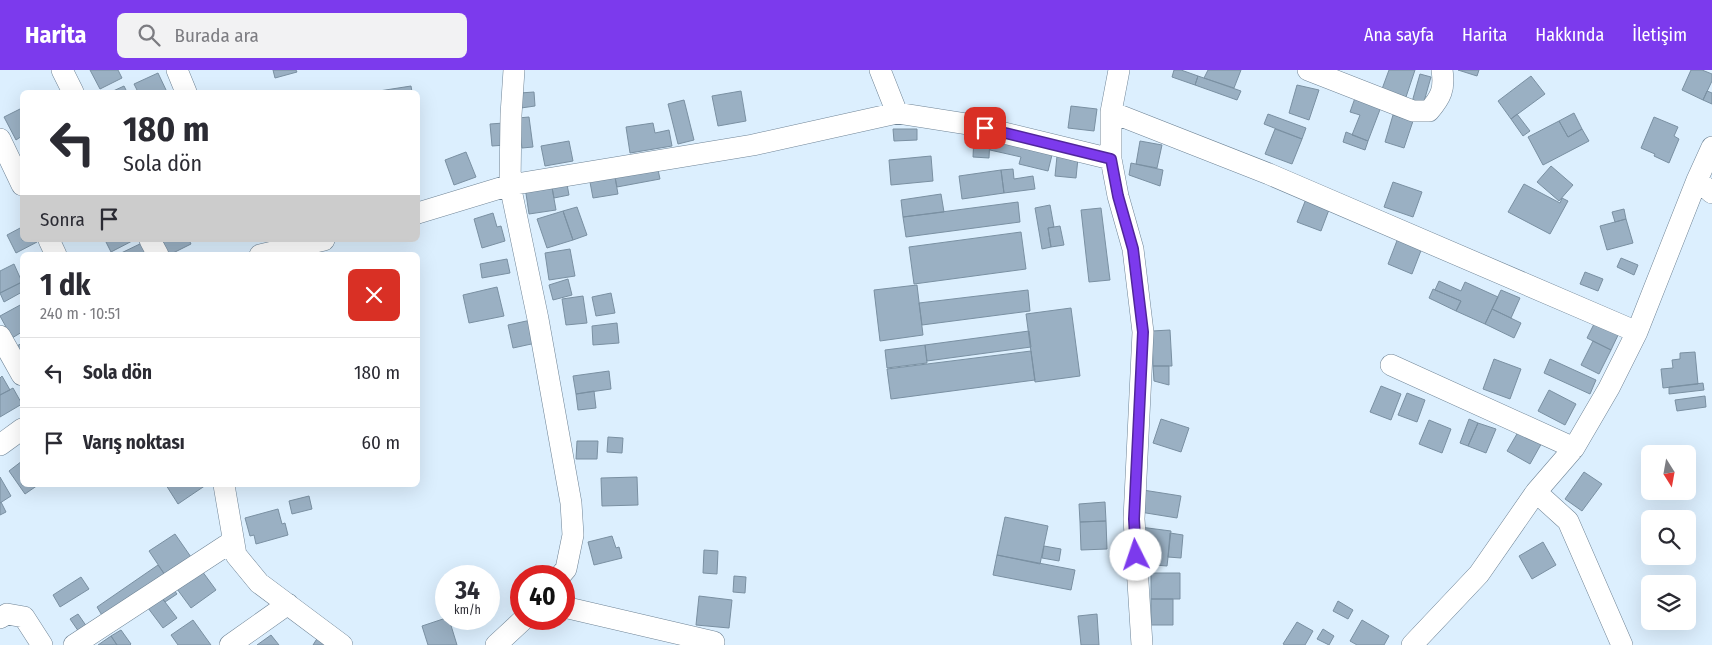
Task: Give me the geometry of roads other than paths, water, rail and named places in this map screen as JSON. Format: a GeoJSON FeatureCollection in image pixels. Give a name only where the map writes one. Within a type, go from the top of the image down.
{"type":"FeatureCollection","features":[{"type":"Feature","properties":{"kind":"street"},"geometry":{"type":"LineString","coordinates":[[62,70],[73,90]]}},
{"type":"Feature","properties":{"kind":"street"},"geometry":{"type":"LineString","coordinates":[[177,70],[185,90]]}},
{"type":"Feature","properties":{"kind":"street"},"geometry":{"type":"LineString","coordinates":[[514,70],[510,185],[538,319],[571,503],[573,535],[567,565]]}},
{"type":"Feature","properties":{"kind":"street"},"geometry":{"type":"LineString","coordinates":[[880,70],[897,113]]}},
{"type":"Feature","properties":{"kind":"street"},"geometry":{"type":"LineString","coordinates":[[1119,70],[1111,112],[1111,159],[1118,196],[1133,249],[1143,332],[1134,519],[1142,645]]}},
{"type":"Feature","properties":{"kind":"street"},"geometry":{"type":"LineString","coordinates":[[1308,70],[1413,111],[1428,111],[1442,91],[1444,80],[1442,70]]}},
{"type":"Feature","properties":{"kind":"street"},"geometry":{"type":"LineString","coordinates":[[1111,112],[1269,174],[1637,332]]}},
{"type":"Feature","properties":{"kind":"street"},"geometry":{"type":"LineString","coordinates":[[420,211],[510,185],[753,145],[897,113],[968,124],[1111,159]]}},
{"type":"Feature","properties":{"kind":"street"},"geometry":{"type":"LineString","coordinates":[[0,139],[15,172]]}},
{"type":"Feature","properties":{"kind":"street"},"geometry":{"type":"LineString","coordinates":[[1412,645],[1479,574],[1536,492],[1574,448],[1609,388],[1637,332],[1705,186],[1712,147]]}},
{"type":"Feature","properties":{"kind":"street"},"geometry":{"type":"LineString","coordinates":[[273,252],[315,242]]}},
{"type":"Feature","properties":{"kind":"street"},"geometry":{"type":"LineString","coordinates":[[0,336],[20,371]]}},
{"type":"Feature","properties":{"kind":"street"},"geometry":{"type":"LineString","coordinates":[[1391,365],[1574,448]]}},
{"type":"Feature","properties":{"kind":"street"},"geometry":{"type":"LineString","coordinates":[[0,445],[20,431]]}},
{"type":"Feature","properties":{"kind":"street"},"geometry":{"type":"LineString","coordinates":[[224,487],[236,556],[259,583],[342,645]]}},
{"type":"Feature","properties":{"kind":"street"},"geometry":{"type":"LineString","coordinates":[[1536,492],[1568,521],[1622,645]]}},
{"type":"Feature","properties":{"kind":"street"},"geometry":{"type":"LineString","coordinates":[[74,645],[233,540]]}},
{"type":"Feature","properties":{"kind":"street"},"geometry":{"type":"LineString","coordinates":[[230,645],[288,604]]}},
{"type":"Feature","properties":{"kind":"street"},"geometry":{"type":"LineString","coordinates":[[575,610],[714,642]]}},
{"type":"Feature","properties":{"kind":"street"},"geometry":{"type":"LineString","coordinates":[[0,618],[7,614],[24,617],[42,645]]}},
{"type":"Feature","properties":{"kind":"street"},"geometry":{"type":"LineString","coordinates":[[496,645],[512,630]]}}]}
